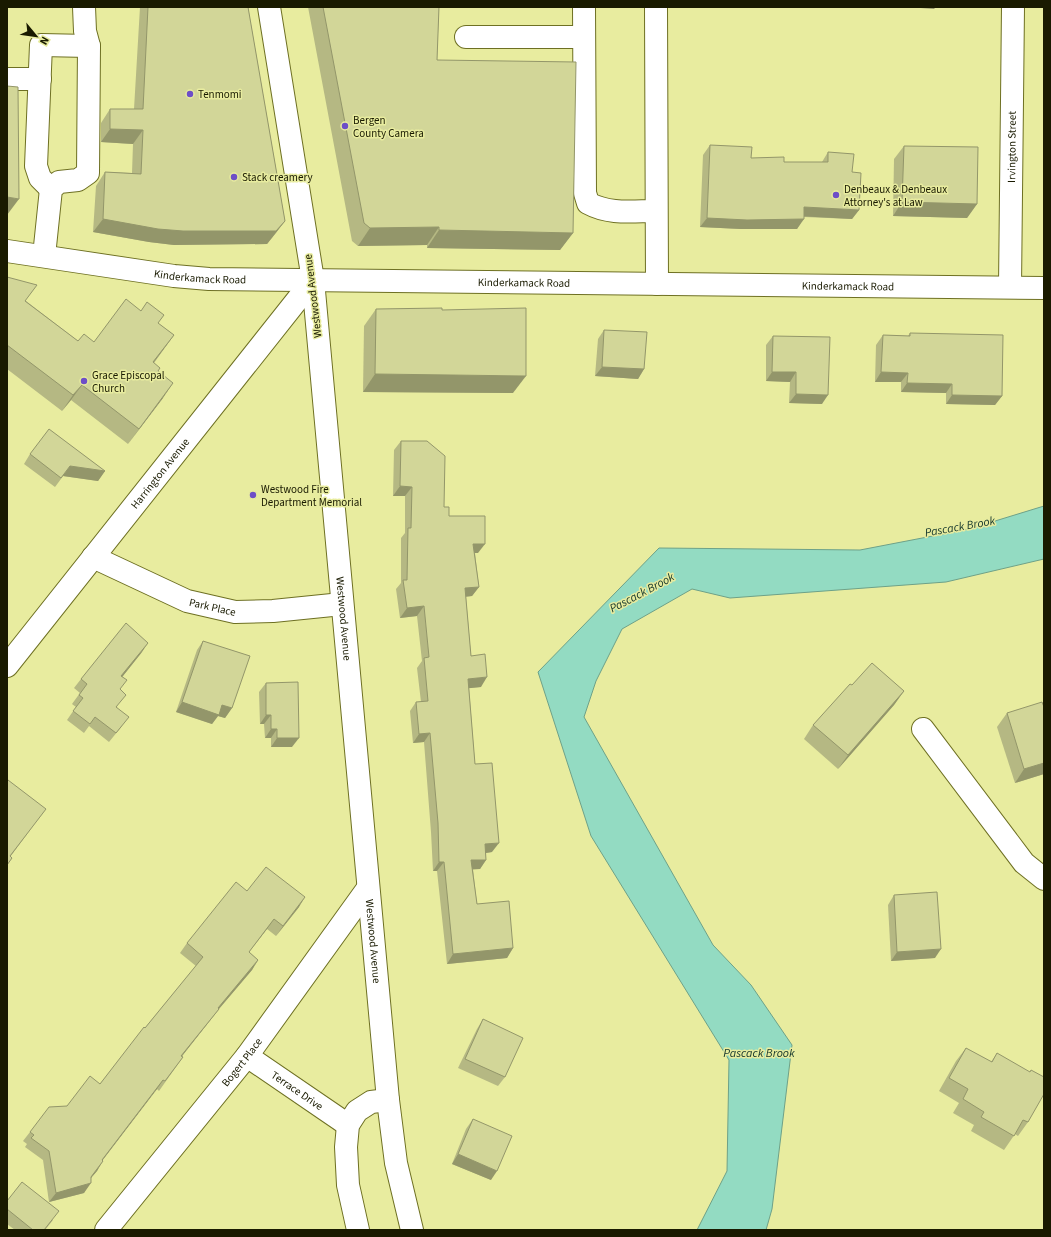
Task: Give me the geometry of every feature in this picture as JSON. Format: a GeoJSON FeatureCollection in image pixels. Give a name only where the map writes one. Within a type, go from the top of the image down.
{"type":"FeatureCollection","features":[{"type":"Feature","properties":{"kind":"street"},"geometry":{"type":"LineString","coordinates":[[44,256],[51,189],[59,182],[78,180],[88,173],[90,46],[85,31],[84,7]]}},
{"type":"Feature","properties":{"kind":"street","name":"Westwood Avenue"},"geometry":{"type":"LineString","coordinates":[[269,7],[312,280],[388,1100],[396,1163],[412,1230]]}},
{"type":"Feature","properties":{"kind":"street"},"geometry":{"type":"LineString","coordinates":[[584,7],[585,194],[588,203],[598,209],[612,211],[656,210]]}},
{"type":"Feature","properties":{"kind":"street"},"geometry":{"type":"LineString","coordinates":[[656,7],[657,284]]}},
{"type":"Feature","properties":{"kind":"street","name":"Irvington Street"},"geometry":{"type":"LineString","coordinates":[[1010,287],[1013,7]]}},
{"type":"Feature","properties":{"kind":"street"},"geometry":{"type":"LineString","coordinates":[[466,37],[584,37]]}},
{"type":"Feature","properties":{"kind":"street"},"geometry":{"type":"LineString","coordinates":[[51,189],[40,178],[36,166],[41,45],[90,46]]}},
{"type":"Feature","properties":{"kind":"street"},"geometry":{"type":"LineString","coordinates":[[7,79],[40,79]]}},
{"type":"Feature","properties":{"kind":"street","name":"Kinderkamack Road"},"geometry":{"type":"LineString","coordinates":[[7,250],[174,276],[209,279],[1044,288]]}},
{"type":"Feature","properties":{"kind":"street","name":"Harrington Avenue"},"geometry":{"type":"LineString","coordinates":[[7,666],[312,280]]}},
{"type":"Feature","properties":{"kind":"street","name":"Park Place"},"geometry":{"type":"LineString","coordinates":[[93,557],[187,601],[235,612],[274,611],[342,604]]}},
{"type":"Feature","properties":{"kind":"street"},"geometry":{"type":"LineString","coordinates":[[923,729],[1024,863],[1044,879]]}},
{"type":"Feature","properties":{"kind":"street","name":"Bogert Place"},"geometry":{"type":"LineString","coordinates":[[106,1230],[247,1056],[368,888]]}},
{"type":"Feature","properties":{"kind":"street","name":"Terrace Drive"},"geometry":{"type":"LineString","coordinates":[[247,1056],[348,1125]]}},
{"type":"Feature","properties":{"kind":"street"},"geometry":{"type":"LineString","coordinates":[[358,1230],[348,1185],[346,1147],[348,1125],[358,1111],[371,1102],[388,1100]]}},
{"type":"Feature","properties":{"kind":"water","name":"Pascack Brook"},"geometry":{"type":"Polygon","coordinates":[[[1044,506],[1044,559],[946,582],[730,598],[692,589],[622,629],[596,681],[584,717],[713,945],[751,985],[792,1045],[772,1209],[766,1230],[697,1230],[727,1171],[729,1060],[591,836],[538,672],[659,548],[860,550],[969,529],[1044,506]]]}},
{"type":"Feature","properties":{"kind":"building"},"geometry":{"type":"Polygon","coordinates":[[[148,7],[248,7],[285,221],[276,231],[183,231],[158,229],[103,219],[105,172],[141,174],[143,130],[110,129],[110,109],[143,109],[148,7]]]}},
{"type":"Feature","properties":{"kind":"building"},"geometry":{"type":"Polygon","coordinates":[[[323,7],[439,7],[437,60],[576,62],[573,233],[439,230],[439,227],[370,228],[364,223],[323,7]]]}},
{"type":"Feature","properties":{"kind":"building"},"geometry":{"type":"Polygon","coordinates":[[[7,86],[18,87],[19,199],[7,197],[7,86]]]}},
{"type":"Feature","properties":{"kind":"building"},"geometry":{"type":"Polygon","coordinates":[[[710,145],[752,147],[751,158],[784,157],[784,162],[828,162],[828,152],[854,154],[852,172],[861,173],[859,210],[804,207],[804,219],[747,220],[707,218],[710,145]]]}},
{"type":"Feature","properties":{"kind":"building"},"geometry":{"type":"Polygon","coordinates":[[[904,146],[978,147],[977,204],[902,202],[904,146]]]}},
{"type":"Feature","properties":{"kind":"building","name":"Grace Episcopal Church"},"geometry":{"type":"Polygon","coordinates":[[[7,277],[37,285],[25,301],[78,341],[84,334],[94,342],[126,299],[141,311],[147,302],[164,315],[158,323],[174,335],[153,362],[160,368],[158,371],[173,383],[139,429],[82,385],[73,395],[7,345],[7,277]]]}},
{"type":"Feature","properties":{"kind":"building"},"geometry":{"type":"Polygon","coordinates":[[[442,308],[442,310],[526,308],[526,376],[375,374],[376,309],[442,308]]]}},
{"type":"Feature","properties":{"kind":"building"},"geometry":{"type":"Polygon","coordinates":[[[604,330],[647,332],[644,369],[602,367],[604,330]]]}},
{"type":"Feature","properties":{"kind":"building"},"geometry":{"type":"Polygon","coordinates":[[[910,333],[1003,335],[1002,396],[952,395],[952,384],[907,383],[908,373],[881,372],[883,335],[910,336],[910,333]]]}},
{"type":"Feature","properties":{"kind":"building"},"geometry":{"type":"Polygon","coordinates":[[[773,336],[830,337],[828,395],[796,394],[796,372],[772,372],[773,336]]]}},
{"type":"Feature","properties":{"kind":"building"},"geometry":{"type":"Polygon","coordinates":[[[49,429],[105,471],[70,466],[61,478],[30,454],[49,429]]]}},
{"type":"Feature","properties":{"kind":"building"},"geometry":{"type":"Polygon","coordinates":[[[401,441],[427,441],[445,456],[444,507],[449,507],[449,516],[485,516],[485,544],[473,544],[479,587],[465,588],[471,656],[485,654],[487,677],[468,679],[475,764],[492,763],[499,843],[485,844],[486,860],[471,860],[477,904],[509,901],[513,948],[453,954],[444,862],[439,862],[438,823],[430,733],[419,734],[416,702],[428,701],[424,658],[429,657],[424,606],[407,608],[403,580],[407,580],[408,528],[411,528],[412,487],[400,486],[401,441]]]}},
{"type":"Feature","properties":{"kind":"building"},"geometry":{"type":"Polygon","coordinates":[[[126,623],[148,643],[121,676],[127,680],[120,689],[126,695],[116,707],[129,717],[116,733],[95,717],[90,724],[73,711],[83,698],[79,695],[87,684],[81,679],[126,623]]]}},
{"type":"Feature","properties":{"kind":"building"},"geometry":{"type":"Polygon","coordinates":[[[203,641],[250,656],[232,708],[222,705],[219,715],[182,702],[203,641]]]}},
{"type":"Feature","properties":{"kind":"building"},"geometry":{"type":"Polygon","coordinates":[[[872,663],[904,691],[848,755],[813,725],[850,684],[852,685],[872,663]]]}},
{"type":"Feature","properties":{"kind":"building"},"geometry":{"type":"Polygon","coordinates":[[[298,682],[299,738],[277,738],[277,729],[271,729],[271,715],[266,715],[266,683],[298,682]]]}},
{"type":"Feature","properties":{"kind":"building"},"geometry":{"type":"Polygon","coordinates":[[[1042,702],[1044,707],[1044,763],[1024,769],[1007,713],[1042,702]]]}},
{"type":"Feature","properties":{"kind":"building"},"geometry":{"type":"Polygon","coordinates":[[[8,780],[46,809],[10,856],[12,858],[7,865],[7,782],[8,780]]]}},
{"type":"Feature","properties":{"kind":"building"},"geometry":{"type":"Polygon","coordinates":[[[266,867],[305,897],[283,926],[274,919],[249,952],[258,960],[218,1008],[219,1009],[181,1056],[183,1057],[165,1081],[163,1080],[102,1160],[103,1161],[91,1177],[91,1183],[56,1193],[49,1151],[31,1138],[34,1135],[30,1132],[49,1107],[67,1106],[90,1076],[100,1084],[144,1027],[145,1028],[203,957],[187,943],[236,882],[247,891],[266,867]]]}},
{"type":"Feature","properties":{"kind":"building"},"geometry":{"type":"Polygon","coordinates":[[[937,892],[941,949],[897,952],[894,895],[937,892]]]}},
{"type":"Feature","properties":{"kind":"building"},"geometry":{"type":"Polygon","coordinates":[[[483,1019],[523,1038],[505,1077],[465,1059],[483,1019]]]}},
{"type":"Feature","properties":{"kind":"building"},"geometry":{"type":"Polygon","coordinates":[[[966,1048],[992,1062],[997,1053],[1030,1072],[1031,1070],[1044,1077],[1044,1094],[1028,1122],[1023,1120],[1014,1136],[981,1117],[984,1112],[963,1099],[968,1089],[949,1078],[966,1048]]]}},
{"type":"Feature","properties":{"kind":"building"},"geometry":{"type":"Polygon","coordinates":[[[473,1119],[512,1136],[497,1171],[458,1154],[473,1119]]]}},
{"type":"Feature","properties":{"kind":"building"},"geometry":{"type":"Polygon","coordinates":[[[22,1182],[59,1211],[44,1230],[33,1230],[7,1209],[7,1201],[22,1182]]]}},
{"type":"Feature","properties":{"kind":"place","name":"Tenmomi"},"geometry":{"type":"Point","coordinates":[190,94]}},
{"type":"Feature","properties":{"kind":"place","name":"Bergen County Camera"},"geometry":{"type":"Point","coordinates":[345,126]}},
{"type":"Feature","properties":{"kind":"place","name":"Stack creamery"},"geometry":{"type":"Point","coordinates":[234,177]}},
{"type":"Feature","properties":{"kind":"place","name":"Denbeaux & Denbeaux Attorney's at Law"},"geometry":{"type":"Point","coordinates":[836,195]}},
{"type":"Feature","properties":{"kind":"place","name":"Grace Episcopal Church"},"geometry":{"type":"Point","coordinates":[84,381]}},
{"type":"Feature","properties":{"kind":"place","name":"Westwood Fire Department Memorial"},"geometry":{"type":"Point","coordinates":[253,495]}}]}
